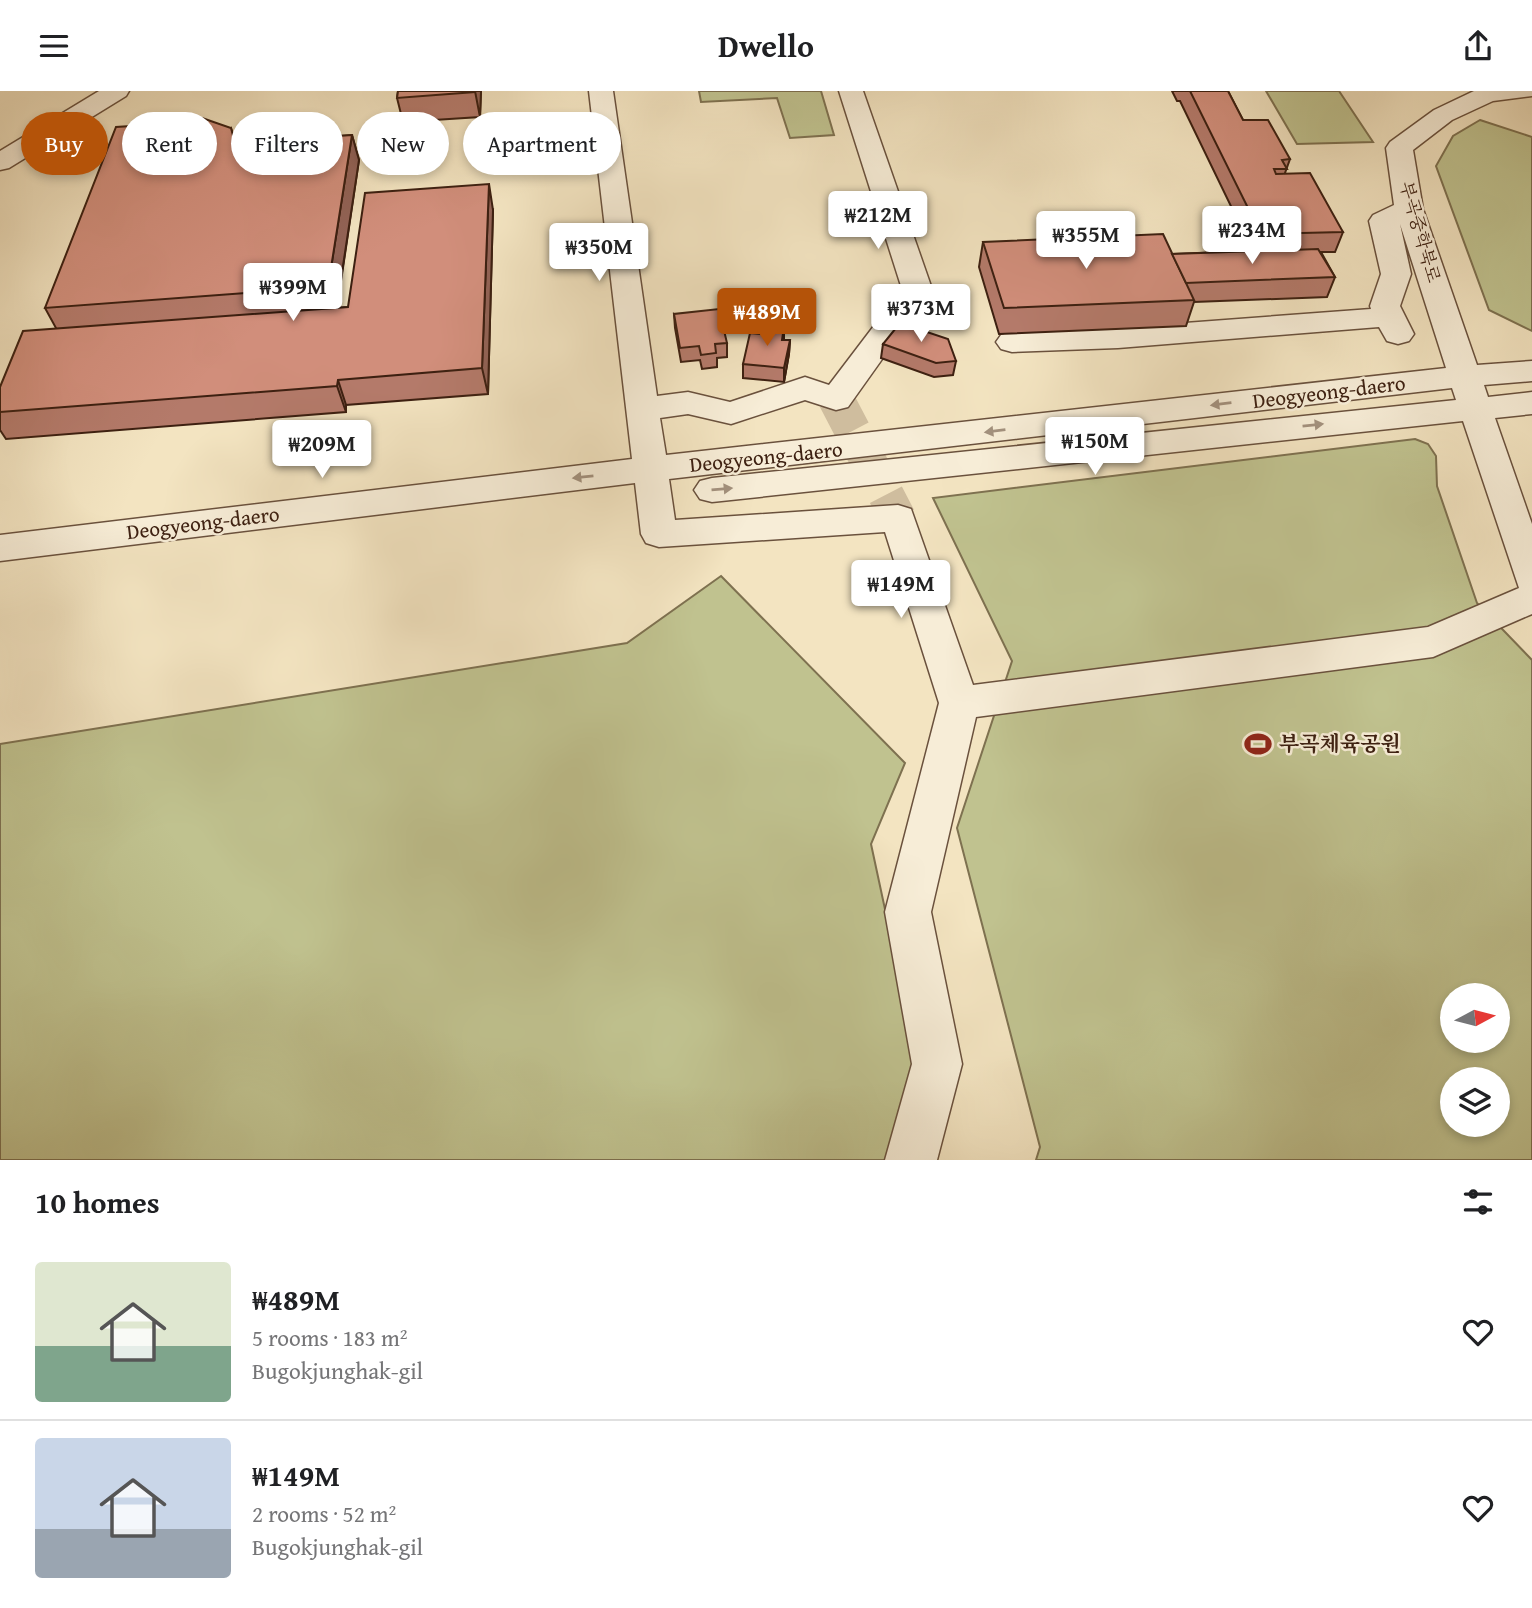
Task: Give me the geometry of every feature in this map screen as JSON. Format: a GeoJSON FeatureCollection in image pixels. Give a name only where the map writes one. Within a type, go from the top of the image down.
{"type":"FeatureCollection","features":[{"type":"Feature","properties":{"kind":"street"},"geometry":{"type":"LineString","coordinates":[[0,162],[117,91]]}},
{"type":"Feature","properties":{"kind":"street"},"geometry":{"type":"LineString","coordinates":[[601,91],[659,534],[898,518],[959,703],[908,912],[937,1064],[911,1160]]}},
{"type":"Feature","properties":{"kind":"street"},"geometry":{"type":"LineString","coordinates":[[642,409],[688,403],[731,414],[805,388],[836,399],[917,289],[851,91]]}},
{"type":"Feature","properties":{"kind":"street","name":"부곡중학북로"},"geometry":{"type":"LineString","coordinates":[[1523,91],[1438,103],[1399,148],[1409,209],[1532,577]]}},
{"type":"Feature","properties":{"kind":"street"},"geometry":{"type":"LineString","coordinates":[[1012,342],[1395,326],[1385,306],[1396,274],[1383,221],[1409,209]]}},
{"type":"Feature","properties":{"kind":"street","name":"Deogyeong-daero"},"geometry":{"type":"LineString","coordinates":[[0,548],[652,482],[1470,392],[1532,371]]}},
{"type":"Feature","properties":{"kind":"street","name":"Deogyeong-daero"},"geometry":{"type":"LineString","coordinates":[[1470,392],[1532,403]]}},
{"type":"Feature","properties":{"kind":"street","name":"Deogyeong-daero"},"geometry":{"type":"LineString","coordinates":[[0,570],[512,509],[652,482]]}},
{"type":"Feature","properties":{"kind":"street"},"geometry":{"type":"LineString","coordinates":[[959,703],[1433,642],[1532,598]]}},
{"type":"Feature","properties":{"kind":"green space"},"geometry":{"type":"Polygon","coordinates":[[[699,91],[821,91],[834,135],[790,138],[777,98],[701,102],[699,91]]]}},
{"type":"Feature","properties":{"kind":"green space"},"geometry":{"type":"Polygon","coordinates":[[[1266,91],[1339,91],[1373,142],[1297,144],[1266,91]]]}},
{"type":"Feature","properties":{"kind":"green space"},"geometry":{"type":"Polygon","coordinates":[[[1480,120],[1532,137],[1532,331],[1489,310],[1436,166],[1453,136],[1480,120]]]}},
{"type":"Feature","properties":{"kind":"green space","name":"부곡체육공원"},"geometry":{"type":"Polygon","coordinates":[[[1415,439],[1428,444],[1436,456],[1437,486],[1477,603],[1532,660],[1532,1160],[1036,1160],[1040,1147],[957,828],[1012,661],[933,498],[1415,439]]]}},
{"type":"Feature","properties":{"kind":"green space"},"geometry":{"type":"Polygon","coordinates":[[[721,576],[905,763],[871,844],[918,1063],[891,1160],[0,1160],[0,744],[627,643],[721,576]]]}},
{"type":"Feature","properties":{"kind":"building"},"geometry":{"type":"Polygon","coordinates":[[[398,91],[475,91],[475,92],[397,98],[398,91]]]}},
{"type":"Feature","properties":{"kind":"building"},"geometry":{"type":"Polygon","coordinates":[[[1190,91],[1228,91],[1243,120],[1268,120],[1290,159],[1282,160],[1287,169],[1274,169],[1276,174],[1310,173],[1343,232],[1257,234],[1249,218],[1253,218],[1190,91]]]}},
{"type":"Feature","properties":{"kind":"building"},"geometry":{"type":"Polygon","coordinates":[[[217,123],[231,128],[231,175],[343,175],[343,136],[352,135],[328,287],[45,308],[97,175],[108,175],[108,147],[116,127],[122,127],[122,175],[217,175],[217,123]]]}},
{"type":"Feature","properties":{"kind":"building"},"geometry":{"type":"Polygon","coordinates":[[[489,184],[482,368],[338,380],[337,386],[0,412],[0,387],[23,331],[348,307],[365,193],[489,184]]]}},
{"type":"Feature","properties":{"kind":"building"},"geometry":{"type":"Polygon","coordinates":[[[1163,234],[1194,300],[1004,308],[983,242],[1163,234]]]}},
{"type":"Feature","properties":{"kind":"building"},"geometry":{"type":"Polygon","coordinates":[[[1318,249],[1335,277],[1186,283],[1172,254],[1318,249]]]}},
{"type":"Feature","properties":{"kind":"building"},"geometry":{"type":"Polygon","coordinates":[[[719,309],[727,343],[715,344],[716,353],[701,355],[699,346],[680,348],[674,314],[719,309]]]}},
{"type":"Feature","properties":{"kind":"building"},"geometry":{"type":"Polygon","coordinates":[[[900,323],[948,339],[956,361],[936,363],[883,344],[900,323]]]}},
{"type":"Feature","properties":{"kind":"building"},"geometry":{"type":"Polygon","coordinates":[[[762,325],[784,327],[782,340],[790,340],[784,368],[743,364],[750,333],[760,334],[762,325]]]}},
{"type":"Feature","properties":{"kind":"tunnel"},"geometry":{"type":"LineString","coordinates":[[836,399],[898,518]]}},
{"type":"Feature","properties":{"kind":"place","name":"부곡체육공원"},"geometry":{"type":"Point","coordinates":[1258,744]}}]}
